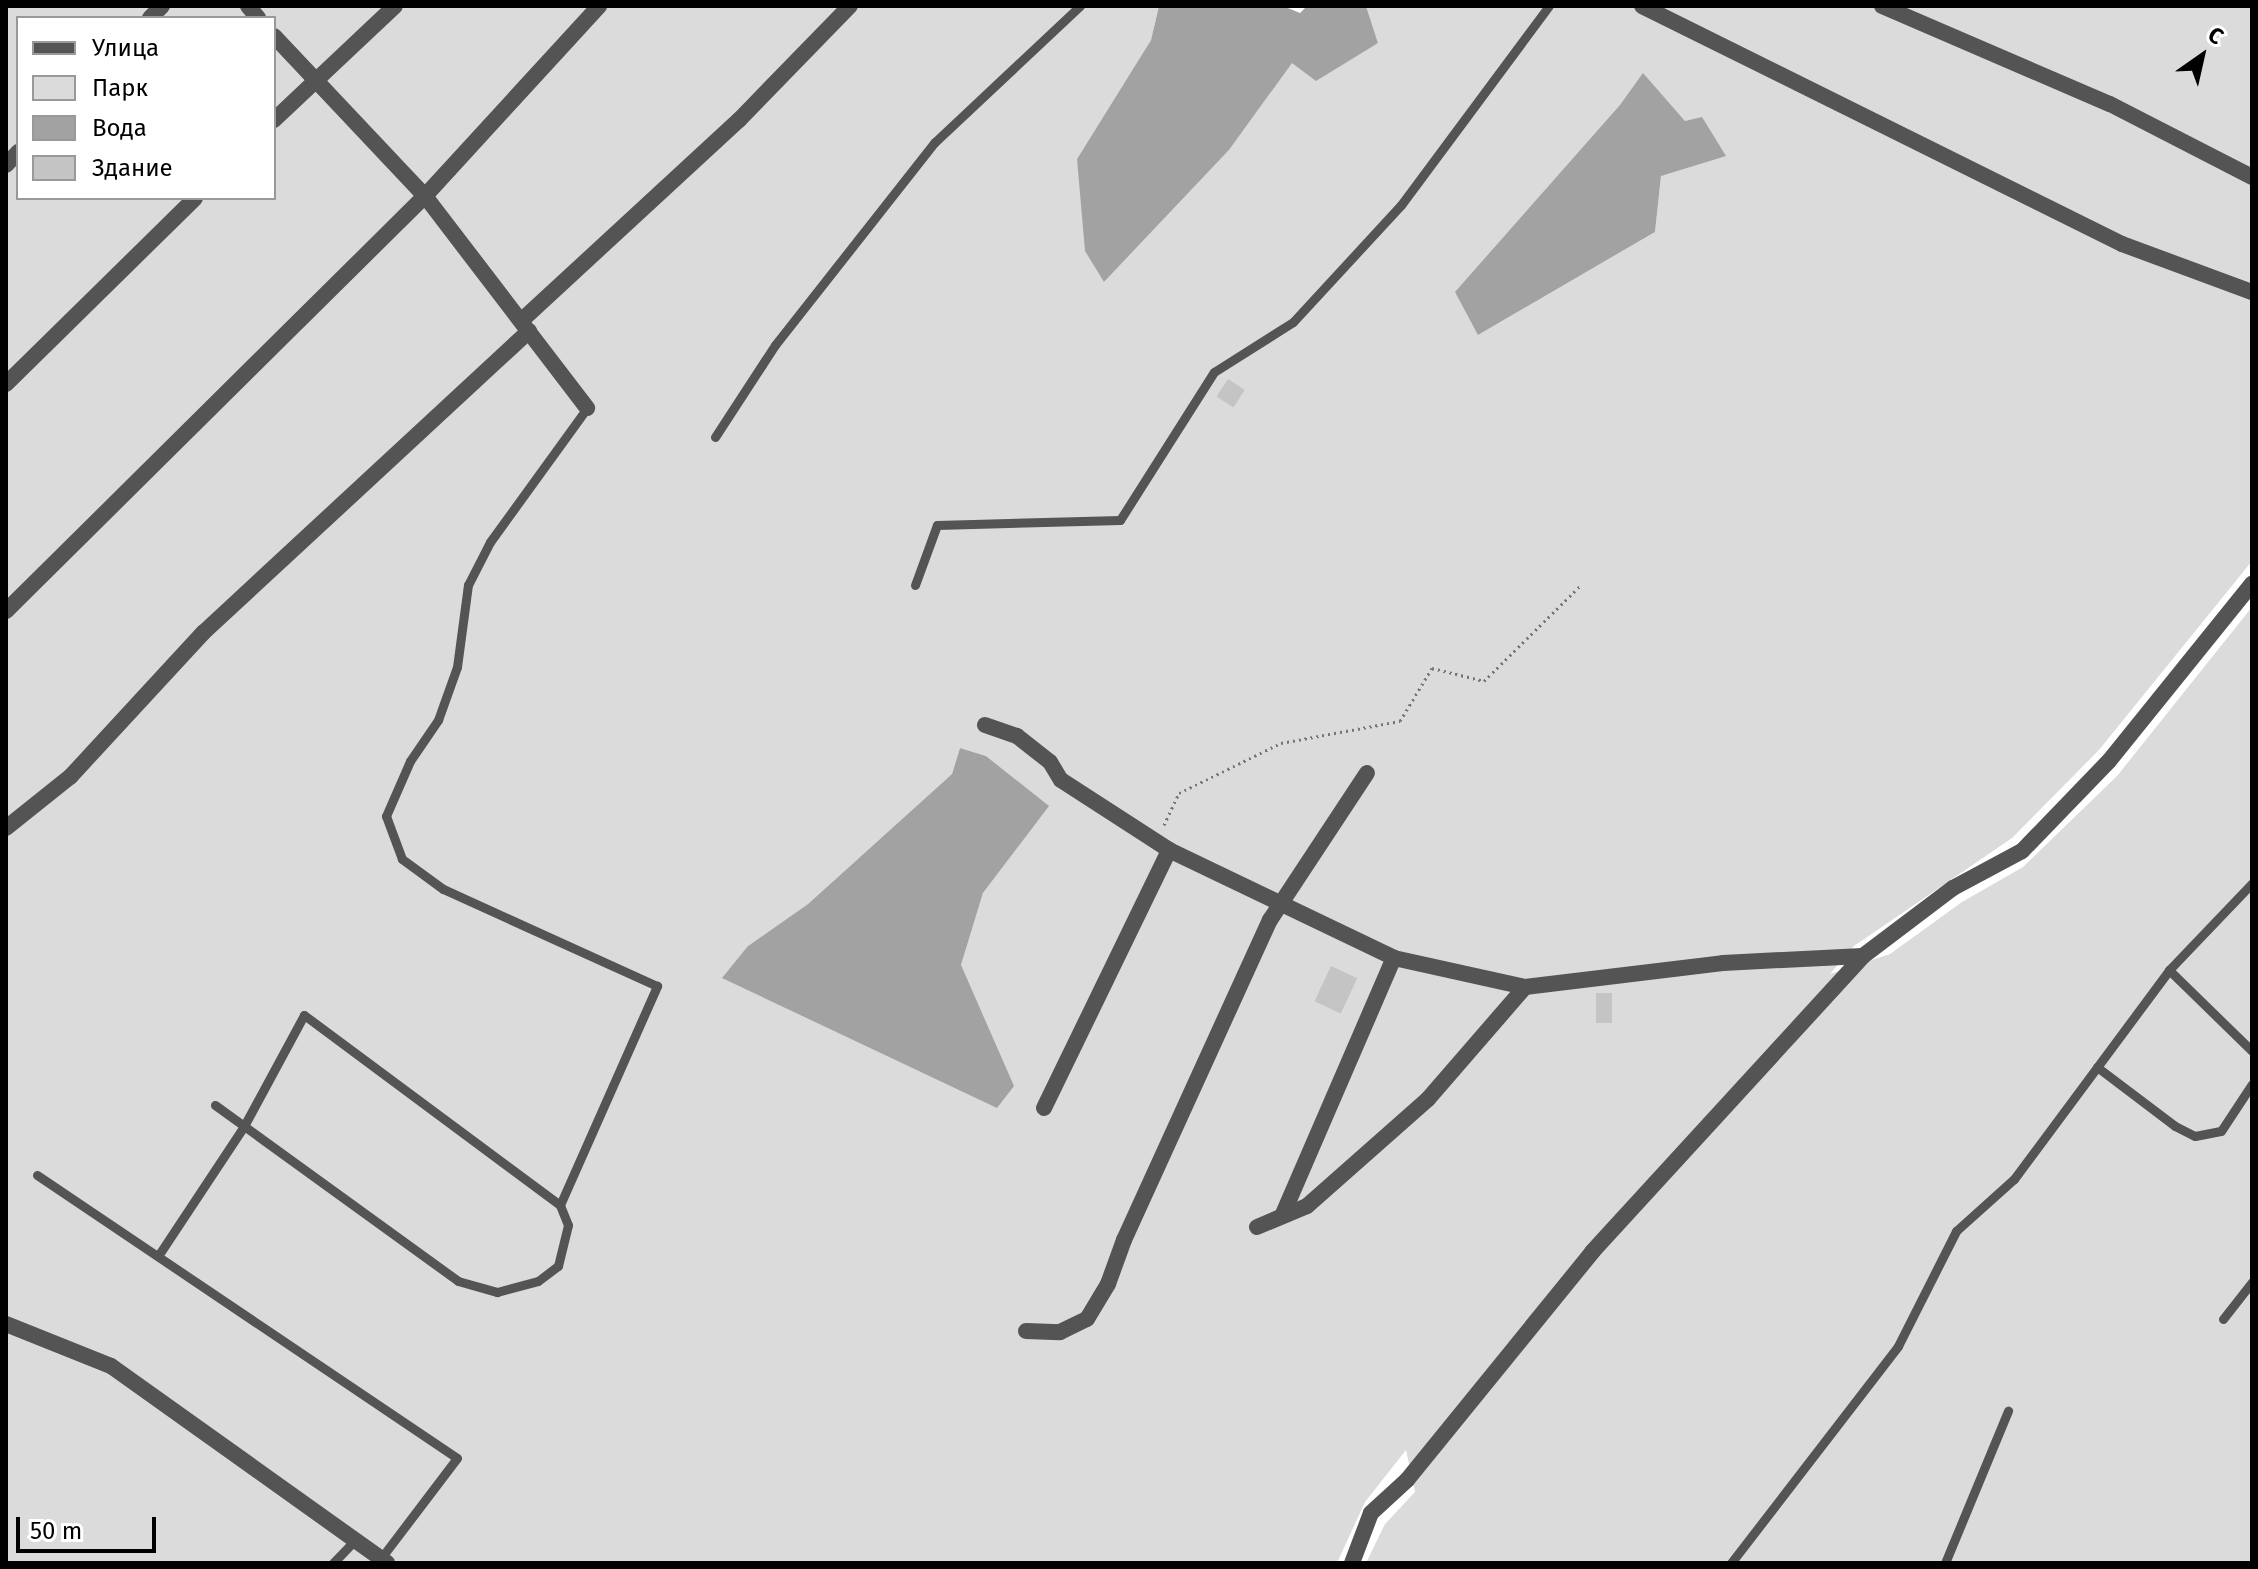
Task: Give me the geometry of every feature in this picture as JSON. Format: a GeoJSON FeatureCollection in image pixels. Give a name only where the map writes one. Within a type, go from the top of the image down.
{"type":"FeatureCollection","features":[{"type":"Feature","properties":{"kind":"street"},"geometry":{"type":"LineString","coordinates":[[276,118],[395,6]]}},
{"type":"Feature","properties":{"kind":"street"},"geometry":{"type":"LineString","coordinates":[[6,611],[425,196],[599,6]]}},
{"type":"Feature","properties":{"kind":"street"},"geometry":{"type":"LineString","coordinates":[[6,828],[70,777],[204,632],[739,120],[850,6]]}},
{"type":"Feature","properties":{"kind":"street"},"geometry":{"type":"LineString","coordinates":[[1642,6],[2122,244],[2252,292]]}},
{"type":"Feature","properties":{"kind":"street"},"geometry":{"type":"LineString","coordinates":[[1882,6],[2110,104],[2252,177]]}},
{"type":"Feature","properties":{"kind":"street"},"geometry":{"type":"LineString","coordinates":[[276,38],[313,81],[425,196],[587,408]]}},
{"type":"Feature","properties":{"kind":"street"},"geometry":{"type":"LineString","coordinates":[[6,384],[193,200]]}},
{"type":"Feature","properties":{"kind":"street"},"geometry":{"type":"LineString","coordinates":[[1352,1563],[1371,1513],[1407,1480],[1592,1252],[1863,956],[1953,888],[2022,851],[2109,761],[2252,584]]}},
{"type":"Feature","properties":{"kind":"street"},"geometry":{"type":"LineString","coordinates":[[985,725],[1017,736],[1050,762],[1061,780],[1162,846],[1394,958],[1525,987],[1723,963],[1863,956]]}},
{"type":"Feature","properties":{"kind":"street"},"geometry":{"type":"LineString","coordinates":[[1026,1331],[1060,1332],[1087,1319],[1108,1284],[1150,1182],[1270,920],[1367,773]]}},
{"type":"Feature","properties":{"kind":"street"},"geometry":{"type":"LineString","coordinates":[[1044,1108],[1162,846]]}},
{"type":"Feature","properties":{"kind":"street"},"geometry":{"type":"LineString","coordinates":[[1283,1214],[1394,958]]}},
{"type":"Feature","properties":{"kind":"street"},"geometry":{"type":"LineString","coordinates":[[1257,1227],[1307,1206],[1428,1099],[1525,987]]}},
{"type":"Feature","properties":{"kind":"street"},"geometry":{"type":"LineString","coordinates":[[6,1324],[111,1366],[384,1561]]}},
{"type":"Feature","properties":{"kind":"lane"},"geometry":{"type":"LineString","coordinates":[[715,437],[775,345],[935,142],[1080,6]]}},
{"type":"Feature","properties":{"kind":"lane"},"geometry":{"type":"LineString","coordinates":[[915,585],[937,525],[1120,520],[1214,372],[1293,322],[1401,205],[1549,6]]}},
{"type":"Feature","properties":{"kind":"lane"},"geometry":{"type":"LineString","coordinates":[[560,1205],[657,986],[443,889],[402,859],[386,816],[410,761],[438,720],[457,667],[468,585],[490,542],[587,408]]}},
{"type":"Feature","properties":{"kind":"lane"},"geometry":{"type":"LineString","coordinates":[[1731,1563],[1898,1346],[1956,1231],[2014,1179],[2169,970],[2252,883]]}},
{"type":"Feature","properties":{"kind":"lane"},"geometry":{"type":"LineString","coordinates":[[2169,970],[2252,1051]]}},
{"type":"Feature","properties":{"kind":"lane"},"geometry":{"type":"LineString","coordinates":[[158,1256],[244,1126],[304,1015],[560,1205],[568,1225],[558,1266],[538,1281],[497,1292],[458,1281],[244,1126],[215,1105]]}},
{"type":"Feature","properties":{"kind":"lane"},"geometry":{"type":"LineString","coordinates":[[2097,1067],[2175,1126],[2195,1136],[2221,1131],[2252,1084]]}},
{"type":"Feature","properties":{"kind":"lane"},"geometry":{"type":"LineString","coordinates":[[37,1175],[457,1458],[384,1561]]}},
{"type":"Feature","properties":{"kind":"lane"},"geometry":{"type":"LineString","coordinates":[[2223,1319],[2252,1282]]}},
{"type":"Feature","properties":{"kind":"lane"},"geometry":{"type":"LineString","coordinates":[[1945,1563],[2008,1411]]}},
{"type":"Feature","properties":{"kind":"lane"},"geometry":{"type":"LineString","coordinates":[[333,1563],[355,1540]]}},
{"type":"Feature","properties":{"kind":"path"},"geometry":{"type":"LineString","coordinates":[[1162,846],[1179,793],[1281,743],[1400,721],[1432,668],[1484,681],[1580,586]]}},
{"type":"Feature","properties":{"kind":"green space"},"geometry":{"type":"Polygon","coordinates":[[[6,6],[1159,6],[1151,40],[1077,159],[1104,282],[1229,150],[1292,62],[1378,43],[1366,6],[2252,6],[2252,561],[2099,750],[2012,838],[1854,946],[1830,974],[1890,954],[1962,902],[2023,867],[2117,776],[2252,607],[2252,1563],[1366,1563],[1385,1524],[1415,1492],[1406,1450],[1365,1502],[1337,1563],[6,1563],[6,6]],[[1643,74],[1478,335],[1655,232],[1661,176],[1685,121],[1643,74]],[[960,748],[952,774],[808,904],[748,946],[961,965],[983,893],[1048,806],[986,756],[960,748]]]}},
{"type":"Feature","properties":{"kind":"water"},"geometry":{"type":"Polygon","coordinates":[[[1159,6],[1283,6],[1300,13],[1307,6],[1366,6],[1378,43],[1316,81],[1292,63],[1229,150],[1104,282],[1085,251],[1077,159],[1151,40],[1159,6]]]}},
{"type":"Feature","properties":{"kind":"water"},"geometry":{"type":"Polygon","coordinates":[[[1643,73],[1685,121],[1702,117],[1726,156],[1661,176],[1655,232],[1478,335],[1455,292],[1620,105],[1643,73]]]}},
{"type":"Feature","properties":{"kind":"water"},"geometry":{"type":"Polygon","coordinates":[[[960,748],[986,756],[1049,806],[983,893],[961,965],[1014,1086],[997,1108],[722,978],[748,946],[808,904],[952,774],[960,748]]]}},
{"type":"Feature","properties":{"kind":"building"},"geometry":{"type":"Polygon","coordinates":[[[1228,379],[1245,390],[1233,408],[1217,397],[1228,379]]]}},
{"type":"Feature","properties":{"kind":"building"},"geometry":{"type":"Polygon","coordinates":[[[1331,966],[1357,978],[1341,1014],[1315,1001],[1331,966]]]}},
{"type":"Feature","properties":{"kind":"building"},"geometry":{"type":"Polygon","coordinates":[[[1596,993],[1612,993],[1612,1023],[1596,1023],[1596,993]]]}}]}
